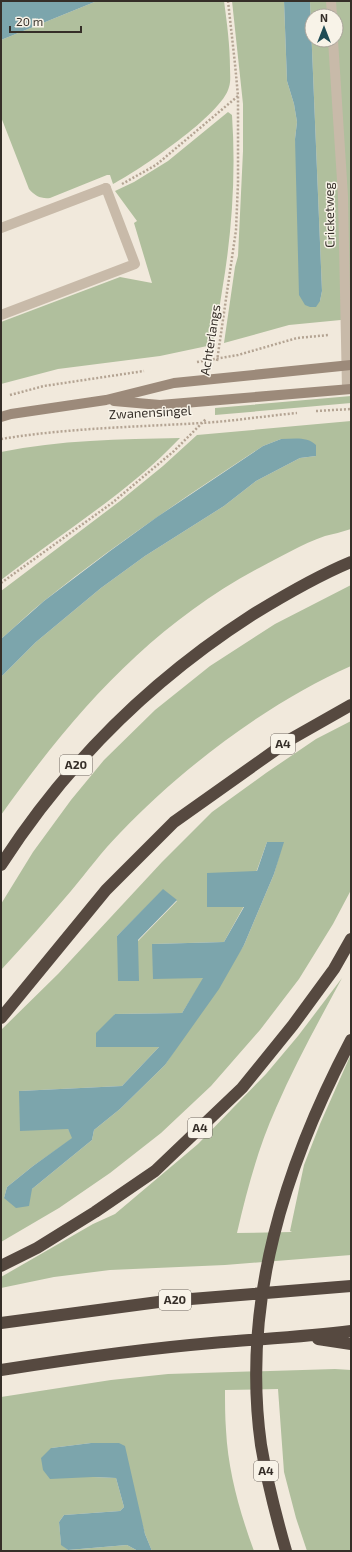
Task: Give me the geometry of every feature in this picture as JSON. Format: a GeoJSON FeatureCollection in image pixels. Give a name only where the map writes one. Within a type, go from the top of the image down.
{"type":"FeatureCollection","features":[{"type":"Feature","properties":{"kind":"highway","name":"A20"},"geometry":{"type":"LineString","coordinates":[[1,865],[26,827],[80,760],[107,731],[165,678],[206,646],[272,603],[351,562]]}},
{"type":"Feature","properties":{"kind":"highway","name":"A4"},"geometry":{"type":"LineString","coordinates":[[1,1018],[106,890],[174,822],[291,739],[351,705]]}},
{"type":"Feature","properties":{"kind":"highway","name":"A4"},"geometry":{"type":"LineString","coordinates":[[1,1266],[37,1248],[95,1212],[160,1166],[242,1088],[293,1024],[329,975],[351,939]]}},
{"type":"Feature","properties":{"kind":"highway","name":"A4"},"geometry":{"type":"LineString","coordinates":[[286,1551],[269,1490],[261,1443],[257,1389],[259,1315],[273,1233],[286,1187],[313,1118],[351,1040]]}},
{"type":"Feature","properties":{"kind":"highway","name":"A20"},"geometry":{"type":"LineString","coordinates":[[1,1324],[166,1301],[351,1286]]}},
{"type":"Feature","properties":{"kind":"highway"},"geometry":{"type":"LineString","coordinates":[[1,1370],[124,1352],[213,1343],[301,1337],[351,1331]]}},
{"type":"Feature","properties":{"kind":"highway"},"geometry":{"type":"LineString","coordinates":[[301,1337],[351,1344]]}},
{"type":"Feature","properties":{"kind":"street","name":"Cricketweg"},"geometry":{"type":"LineString","coordinates":[[334,48],[343,196],[344,333],[349,389]]}},
{"type":"Feature","properties":{"kind":"street"},"geometry":{"type":"LineString","coordinates":[[1,228],[106,188],[135,264],[1,315]]}},
{"type":"Feature","properties":{"kind":"street","name":"Zwanensingel"},"geometry":{"type":"LineString","coordinates":[[1,417],[11,414],[106,400],[174,383],[348,366]]}},
{"type":"Feature","properties":{"kind":"street","name":"Zwanensingel"},"geometry":{"type":"LineString","coordinates":[[106,400],[160,405],[349,389]]}},
{"type":"Feature","properties":{"kind":"path","name":"Achterlangs"},"geometry":{"type":"LineString","coordinates":[[214,379],[236,230],[238,183],[238,96],[236,64],[228,1]]}},
{"type":"Feature","properties":{"kind":"path"},"geometry":{"type":"LineString","coordinates":[[106,188],[115,188],[156,165],[238,96]]}},
{"type":"Feature","properties":{"kind":"path"},"geometry":{"type":"LineString","coordinates":[[190,363],[238,354],[297,338],[344,333]]}},
{"type":"Feature","properties":{"kind":"path"},"geometry":{"type":"LineString","coordinates":[[8,396],[44,386],[146,371]]}},
{"type":"Feature","properties":{"kind":"path"},"geometry":{"type":"LineString","coordinates":[[1,583],[10,575],[112,503],[174,451],[203,422],[208,415],[211,401]]}},
{"type":"Feature","properties":{"kind":"path"},"geometry":{"type":"LineString","coordinates":[[309,412],[351,409]]}},
{"type":"Feature","properties":{"kind":"path","name":"Zwanensingel"},"geometry":{"type":"LineString","coordinates":[[1,439],[110,427],[203,422],[301,412]]}},
{"type":"Feature","properties":{"kind":"green space"},"geometry":{"type":"Polygon","coordinates":[[[97,1],[224,1],[229,51],[229,87],[223,98],[212,112],[196,126],[159,155],[125,177],[113,184],[110,175],[107,175],[50,198],[41,197],[34,194],[29,189],[1,117],[1,40],[97,1]]]}},
{"type":"Feature","properties":{"kind":"green space"},"geometry":{"type":"Polygon","coordinates":[[[232,1],[284,1],[287,81],[294,104],[297,122],[295,139],[320,301],[322,291],[312,48],[344,48],[344,8],[310,8],[310,1],[351,1],[351,319],[289,325],[224,343],[235,267],[238,256],[243,151],[243,104],[232,1]]]}},
{"type":"Feature","properties":{"kind":"green space"},"geometry":{"type":"Polygon","coordinates":[[[228,112],[232,115],[234,159],[231,225],[217,325],[212,345],[160,356],[58,369],[1,384],[1,322],[120,277],[152,283],[134,223],[137,221],[115,191],[134,182],[168,161],[228,112]]]}},
{"type":"Feature","properties":{"kind":"green space"},"geometry":{"type":"Polygon","coordinates":[[[351,396],[351,403],[215,415],[215,408],[351,396]]]}},
{"type":"Feature","properties":{"kind":"green space"},"geometry":{"type":"Polygon","coordinates":[[[351,421],[351,529],[316,539],[283,555],[219,591],[182,617],[115,676],[85,708],[28,778],[1,815],[1,677],[36,642],[101,588],[145,556],[224,506],[256,481],[300,458],[316,456],[281,439],[263,446],[124,540],[70,580],[33,610],[1,639],[1,591],[120,501],[163,466],[197,435],[351,421]]]}},
{"type":"Feature","properties":{"kind":"green space"},"geometry":{"type":"Polygon","coordinates":[[[180,438],[139,477],[1,580],[1,452],[68,443],[180,438]]]}},
{"type":"Feature","properties":{"kind":"green space"},"geometry":{"type":"Polygon","coordinates":[[[351,585],[351,666],[289,698],[258,718],[199,761],[171,785],[113,840],[28,941],[1,970],[1,904],[33,852],[71,800],[104,760],[155,710],[210,666],[275,624],[351,585]]]}},
{"type":"Feature","properties":{"kind":"green space"},"geometry":{"type":"Polygon","coordinates":[[[351,721],[351,890],[333,924],[299,979],[260,1030],[211,1086],[161,1133],[110,1173],[59,1208],[1,1242],[1,1030],[58,974],[162,862],[212,812],[316,739],[351,721]],[[267,842],[244,906],[224,942],[152,944],[204,978],[182,1013],[115,1014],[97,1047],[159,1047],[122,1086],[19,1091],[68,1129],[73,1138],[33,1166],[7,1187],[4,1198],[32,1189],[92,1140],[94,1130],[120,1109],[165,1065],[244,945],[274,874],[283,842],[267,842]],[[163,890],[117,936],[138,941],[177,901],[163,890]]]}},
{"type":"Feature","properties":{"kind":"green space"},"geometry":{"type":"Polygon","coordinates":[[[342,978],[299,1059],[270,1123],[254,1169],[237,1233],[292,1232],[290,1231],[304,1165],[320,1124],[351,1054],[351,1255],[225,1265],[110,1270],[54,1277],[1,1288],[1,1277],[93,1224],[115,1214],[198,1144],[266,1074],[298,1036],[342,978]]]}},
{"type":"Feature","properties":{"kind":"green space"},"geometry":{"type":"Polygon","coordinates":[[[335,1369],[351,1370],[351,1551],[307,1551],[296,1518],[284,1472],[278,1389],[225,1390],[229,1461],[244,1522],[254,1551],[152,1551],[145,1534],[119,1443],[91,1443],[51,1448],[93,1477],[116,1478],[124,1507],[120,1511],[64,1515],[59,1522],[61,1544],[68,1550],[127,1545],[138,1551],[1,1551],[1,1397],[111,1380],[168,1374],[335,1369]]]}},
{"type":"Feature","properties":{"kind":"water"},"geometry":{"type":"Polygon","coordinates":[[[1,1],[97,1],[1,40],[1,1]]]}},
{"type":"Feature","properties":{"kind":"water"},"geometry":{"type":"Polygon","coordinates":[[[284,1],[310,1],[310,8],[304,8],[304,48],[312,48],[322,291],[320,301],[316,307],[305,305],[299,295],[295,139],[297,122],[294,104],[287,81],[284,1]]]}},
{"type":"Feature","properties":{"kind":"water"},"geometry":{"type":"Polygon","coordinates":[[[281,439],[308,440],[316,445],[316,456],[300,458],[256,481],[224,506],[145,556],[101,588],[36,642],[1,677],[1,639],[44,601],[157,517],[263,446],[281,439]]]}},
{"type":"Feature","properties":{"kind":"water"},"geometry":{"type":"Polygon","coordinates":[[[267,842],[284,842],[274,874],[244,945],[219,989],[165,1065],[120,1109],[94,1130],[92,1140],[32,1189],[29,1206],[16,1208],[4,1198],[7,1187],[72,1138],[68,1129],[20,1131],[19,1091],[122,1086],[159,1047],[96,1047],[96,1033],[115,1014],[182,1013],[203,978],[153,979],[152,944],[224,942],[244,907],[207,907],[207,873],[257,871],[267,842]]]}},
{"type":"Feature","properties":{"kind":"water"},"geometry":{"type":"Polygon","coordinates":[[[163,889],[177,900],[138,940],[139,981],[118,981],[117,936],[163,889]]]}},
{"type":"Feature","properties":{"kind":"water"},"geometry":{"type":"Polygon","coordinates":[[[91,1443],[119,1443],[125,1446],[145,1534],[152,1551],[138,1551],[127,1545],[68,1550],[61,1545],[59,1522],[64,1515],[120,1511],[124,1507],[116,1478],[93,1477],[50,1479],[43,1470],[41,1458],[51,1448],[91,1443]]]}}]}
